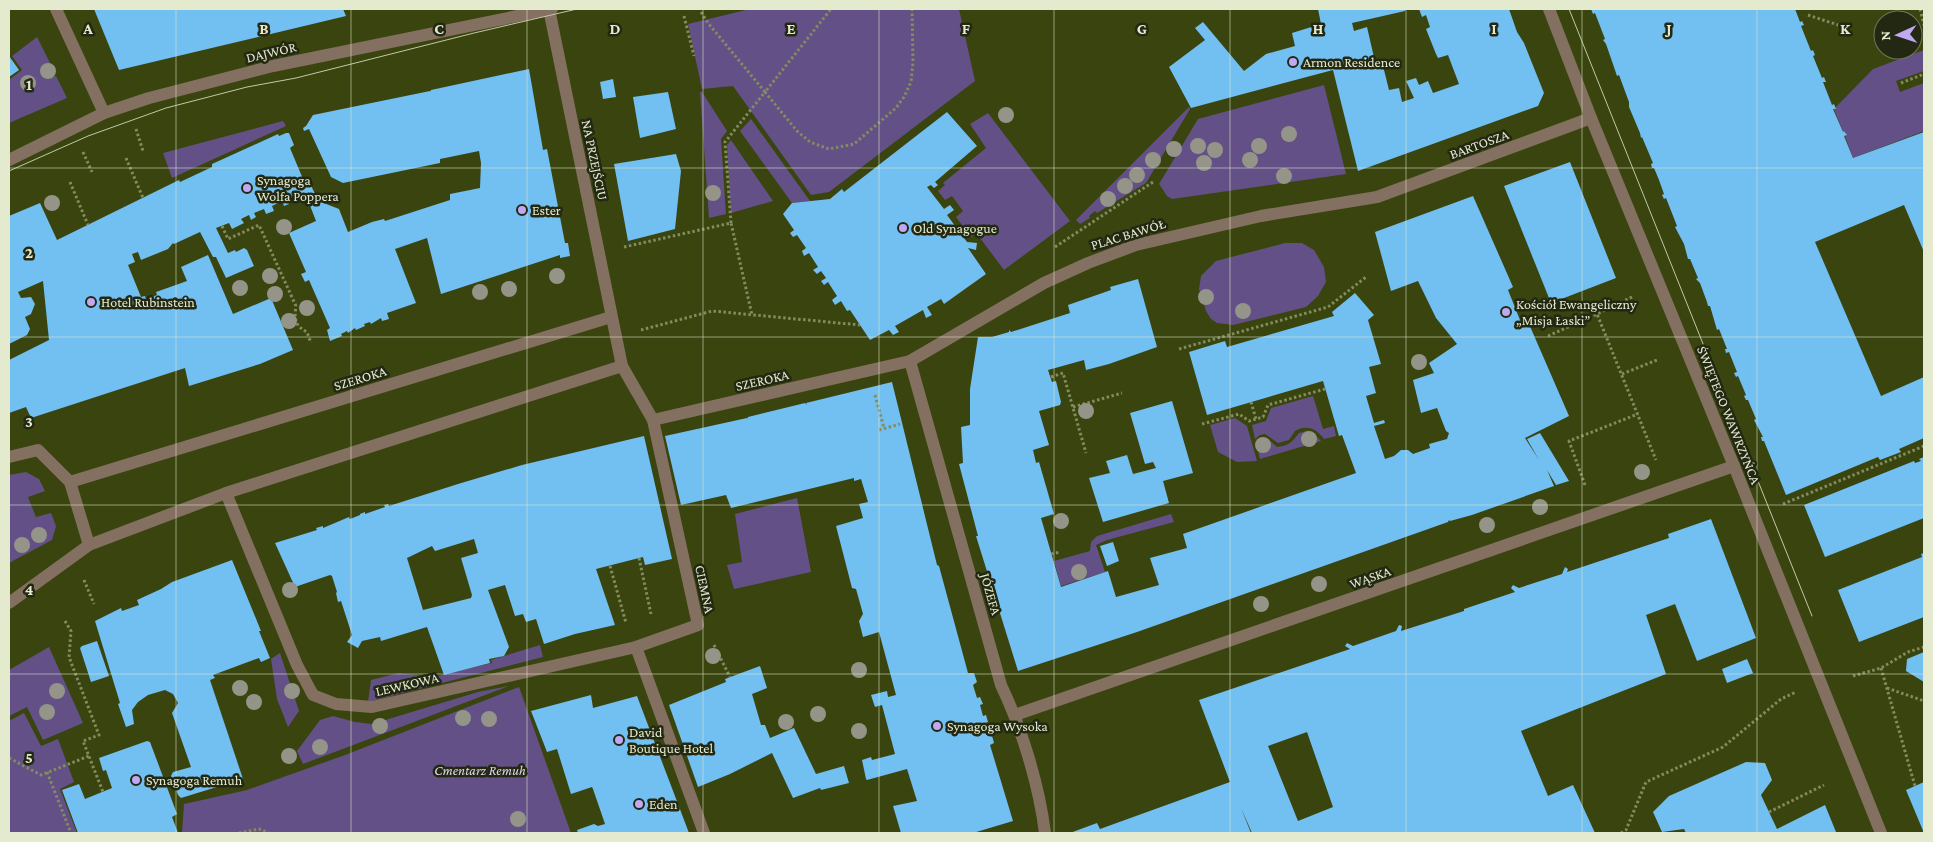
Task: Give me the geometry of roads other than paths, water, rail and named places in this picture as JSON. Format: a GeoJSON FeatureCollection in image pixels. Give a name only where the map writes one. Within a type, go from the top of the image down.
{"type":"FeatureCollection","features":[{"type":"Feature","properties":{"kind":"street"},"geometry":{"type":"LineString","coordinates":[[56,9],[104,113]]}},
{"type":"Feature","properties":{"kind":"street","name":"DAJWÓR"},"geometry":{"type":"LineString","coordinates":[[9,160],[104,113],[149,98],[273,66],[550,9]]}},
{"type":"Feature","properties":{"kind":"street","name":"NA PRZEJŚCIU"},"geometry":{"type":"LineString","coordinates":[[550,9],[611,317]]}},
{"type":"Feature","properties":{"kind":"street","name":"ŚWIĘTEGO WAWRZYŃCA"},"geometry":{"type":"LineString","coordinates":[[1549,9],[1591,118],[1734,466],[1881,833]]}},
{"type":"Feature","properties":{"kind":"street","name":"BARTOSZA"},"geometry":{"type":"LineString","coordinates":[[1377,197],[1591,118]]}},
{"type":"Feature","properties":{"kind":"street","name":"PLAC BAWÓŁ"},"geometry":{"type":"LineString","coordinates":[[910,361],[1022,295],[1088,263],[1136,245],[1261,216],[1377,197]]}},
{"type":"Feature","properties":{"kind":"street"},"geometry":{"type":"LineString","coordinates":[[611,317],[622,366],[653,420]]}},
{"type":"Feature","properties":{"kind":"street","name":"SZEROKA"},"geometry":{"type":"LineString","coordinates":[[70,482],[611,317]]}},
{"type":"Feature","properties":{"kind":"street","name":"SZEROKA"},"geometry":{"type":"LineString","coordinates":[[653,420],[910,361]]}},
{"type":"Feature","properties":{"kind":"street","name":"JÓZEFA"},"geometry":{"type":"LineString","coordinates":[[910,361],[1001,685],[1015,715],[1042,811],[1045,833]]}},
{"type":"Feature","properties":{"kind":"street"},"geometry":{"type":"LineString","coordinates":[[9,603],[89,545],[226,492],[622,366]]}},
{"type":"Feature","properties":{"kind":"street","name":"CIEMNA"},"geometry":{"type":"LineString","coordinates":[[636,647],[698,625],[653,420]]}},
{"type":"Feature","properties":{"kind":"street"},"geometry":{"type":"LineString","coordinates":[[9,457],[38,450],[70,482],[89,545]]}},
{"type":"Feature","properties":{"kind":"street","name":"WĄSKA"},"geometry":{"type":"LineString","coordinates":[[1015,715],[1734,466]]}},
{"type":"Feature","properties":{"kind":"street","name":"LEWKOWA"},"geometry":{"type":"LineString","coordinates":[[226,492],[297,665],[313,695],[336,704],[372,707],[636,647]]}},
{"type":"Feature","properties":{"kind":"street"},"geometry":{"type":"LineString","coordinates":[[636,647],[704,833]]}},
{"type":"Feature","properties":{"kind":"tram line"},"geometry":{"type":"LineString","coordinates":[[9,171],[88,136],[166,108],[577,9]]}},
{"type":"Feature","properties":{"kind":"tram line"},"geometry":{"type":"LineString","coordinates":[[1569,9],[1812,616]]}},
{"type":"Feature","properties":{"kind":"place","name":"Armon Residence"},"geometry":{"type":"Point","coordinates":[1293,62]}},
{"type":"Feature","properties":{"kind":"place","name":"Synagoga Wolfa Poppera"},"geometry":{"type":"Point","coordinates":[247,188]}},
{"type":"Feature","properties":{"kind":"place","name":"Ester"},"geometry":{"type":"Point","coordinates":[522,210]}},
{"type":"Feature","properties":{"kind":"place","name":"Old Synagogue"},"geometry":{"type":"Point","coordinates":[903,228]}},
{"type":"Feature","properties":{"kind":"place","name":"Hotel Rubinstein"},"geometry":{"type":"Point","coordinates":[91,302]}},
{"type":"Feature","properties":{"kind":"place","name":"Kościół Ewangeliczny „Misja Łaski”"},"geometry":{"type":"Point","coordinates":[1506,312]}},
{"type":"Feature","properties":{"kind":"place","name":"Synagoga Wysoka"},"geometry":{"type":"Point","coordinates":[937,726]}},
{"type":"Feature","properties":{"kind":"place","name":"David Boutique Hotel"},"geometry":{"type":"Point","coordinates":[619,740]}},
{"type":"Feature","properties":{"kind":"place","name":"Synagoga Remuh"},"geometry":{"type":"Point","coordinates":[136,780]}},
{"type":"Feature","properties":{"kind":"place","name":"Eden"},"geometry":{"type":"Point","coordinates":[639,804]}},
{"type":"Feature","properties":{"kind":"park label","name":"Cmentarz Remuh"},"geometry":{"type":"Point","coordinates":[480,770]}}]}
